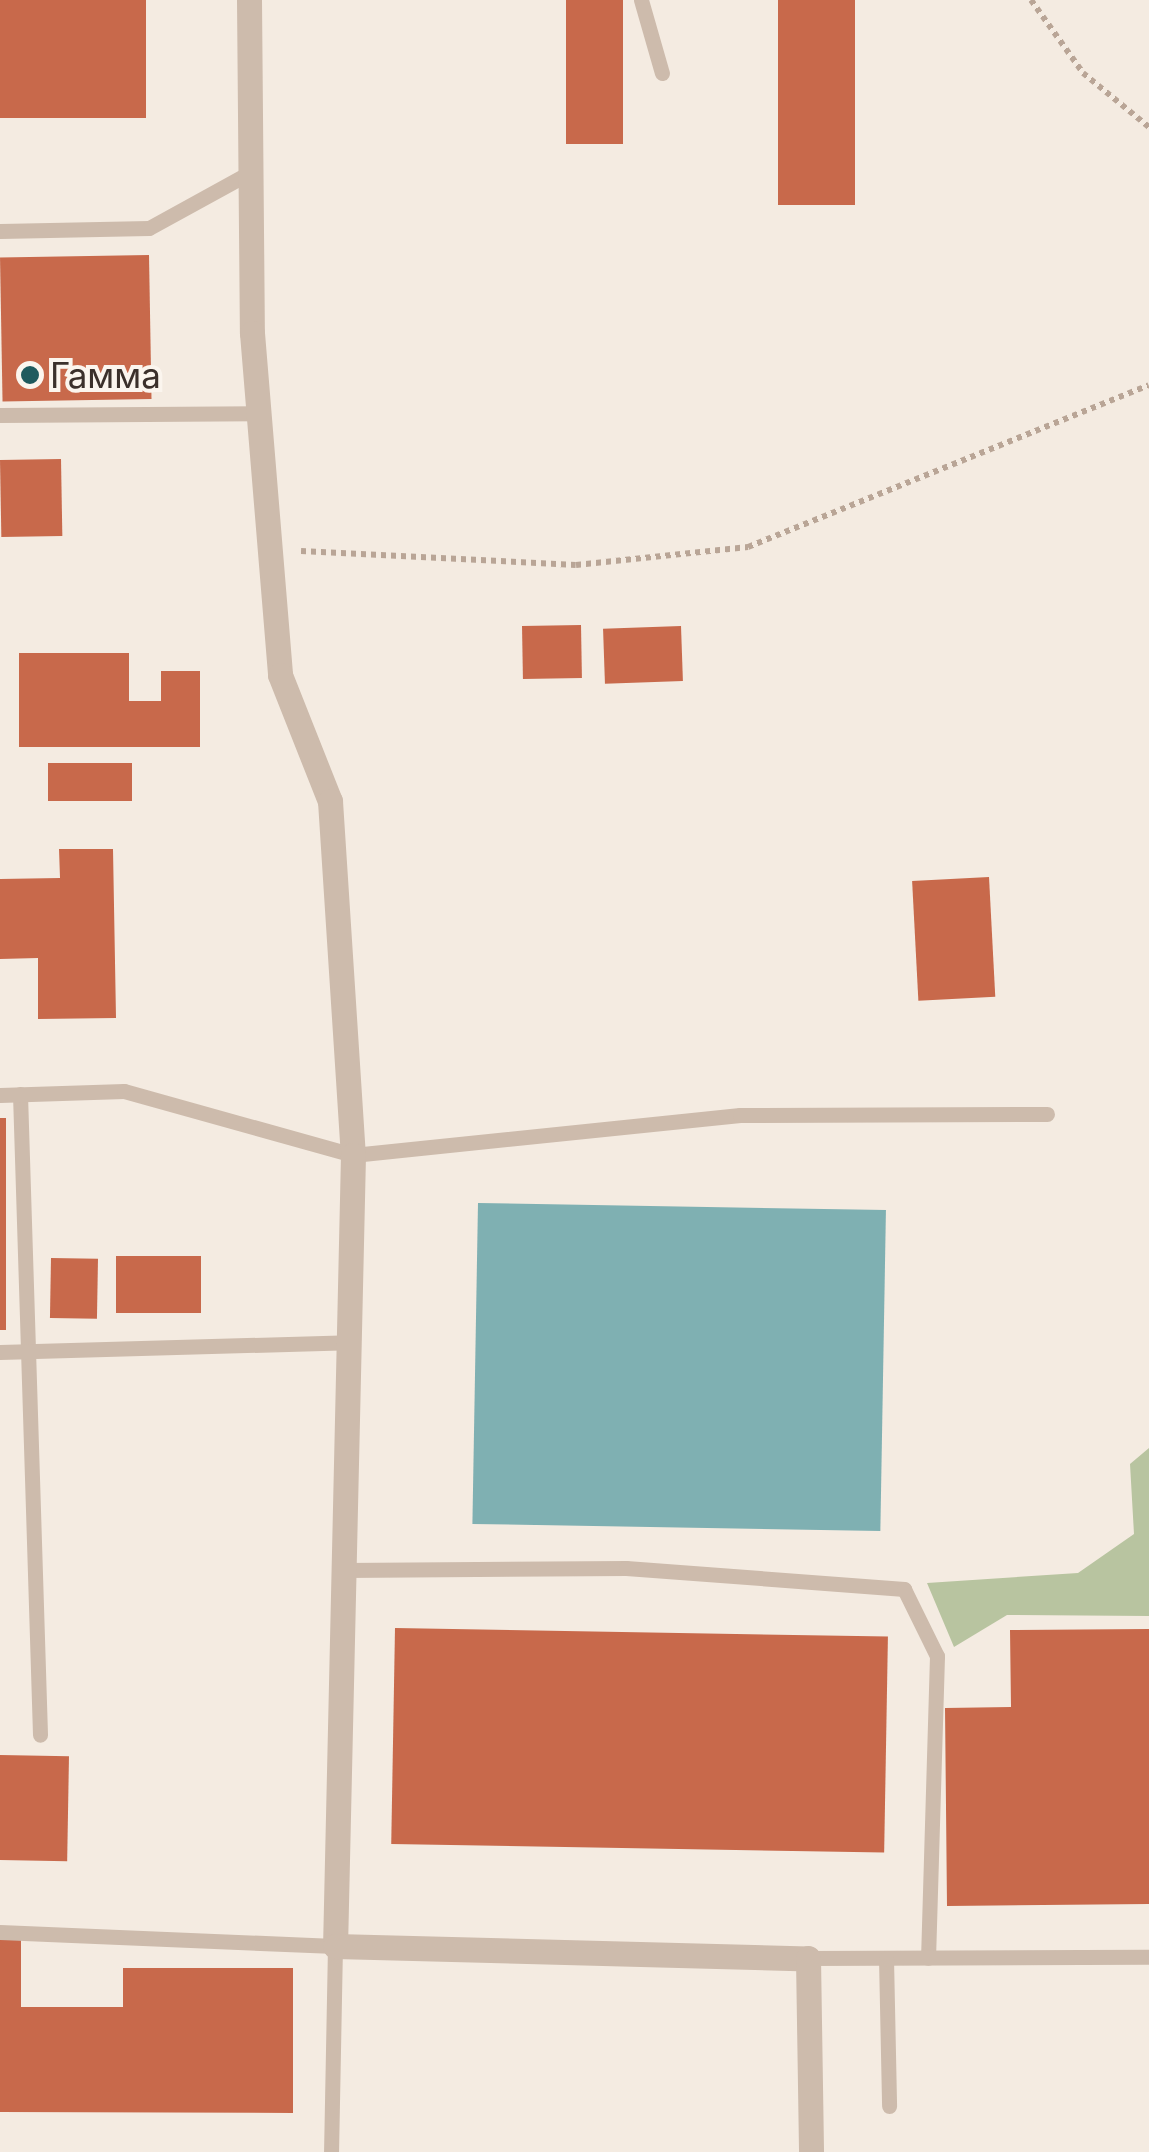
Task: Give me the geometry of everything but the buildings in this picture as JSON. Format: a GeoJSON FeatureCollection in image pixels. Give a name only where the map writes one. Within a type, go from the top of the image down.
{"type":"FeatureCollection","features":[{"type":"Feature","properties":{"kind":"street"},"geometry":{"type":"LineString","coordinates":[[250,0],[258,414],[280,675],[330,801],[353,1154],[335,1946],[808,1958],[810,2152]]}},
{"type":"Feature","properties":{"kind":"lane"},"geometry":{"type":"LineString","coordinates":[[641,0],[662,73]]}},
{"type":"Feature","properties":{"kind":"lane"},"geometry":{"type":"LineString","coordinates":[[0,232],[149,228],[251,172]]}},
{"type":"Feature","properties":{"kind":"lane"},"geometry":{"type":"LineString","coordinates":[[0,414],[258,414]]}},
{"type":"Feature","properties":{"kind":"lane"},"geometry":{"type":"LineString","coordinates":[[0,1095],[124,1090],[353,1154],[740,1115],[1047,1114]]}},
{"type":"Feature","properties":{"kind":"lane"},"geometry":{"type":"LineString","coordinates":[[20,1094],[40,1736]]}},
{"type":"Feature","properties":{"kind":"lane"},"geometry":{"type":"LineString","coordinates":[[0,1352],[349,1342]]}},
{"type":"Feature","properties":{"kind":"lane"},"geometry":{"type":"LineString","coordinates":[[344,1570],[626,1568],[904,1589],[937,1656],[928,1958]]}},
{"type":"Feature","properties":{"kind":"lane"},"geometry":{"type":"LineString","coordinates":[[0,1932],[335,1946],[331,2152]]}},
{"type":"Feature","properties":{"kind":"lane"},"geometry":{"type":"LineString","coordinates":[[808,1958],[1149,1957]]}},
{"type":"Feature","properties":{"kind":"lane"},"geometry":{"type":"LineString","coordinates":[[886,1958],[889,2106]]}},
{"type":"Feature","properties":{"kind":"path"},"geometry":{"type":"LineString","coordinates":[[1031,0],[1083,73],[1149,127]]}},
{"type":"Feature","properties":{"kind":"path"},"geometry":{"type":"LineString","coordinates":[[270,549],[576,566],[748,547],[1149,385]]}},
{"type":"Feature","properties":{"kind":"green space"},"geometry":{"type":"Polygon","coordinates":[[[1149,1448],[1149,1616],[1007,1615],[954,1647],[927,1583],[1078,1573],[1134,1534],[1130,1464],[1149,1448]]]}},
{"type":"Feature","properties":{"kind":"water"},"geometry":{"type":"Polygon","coordinates":[[[478,1203],[886,1210],[880,1531],[472,1524],[478,1203]]]}},
{"type":"Feature","properties":{"kind":"place","name":"Гамма"},"geometry":{"type":"Point","coordinates":[30,375]}}]}
